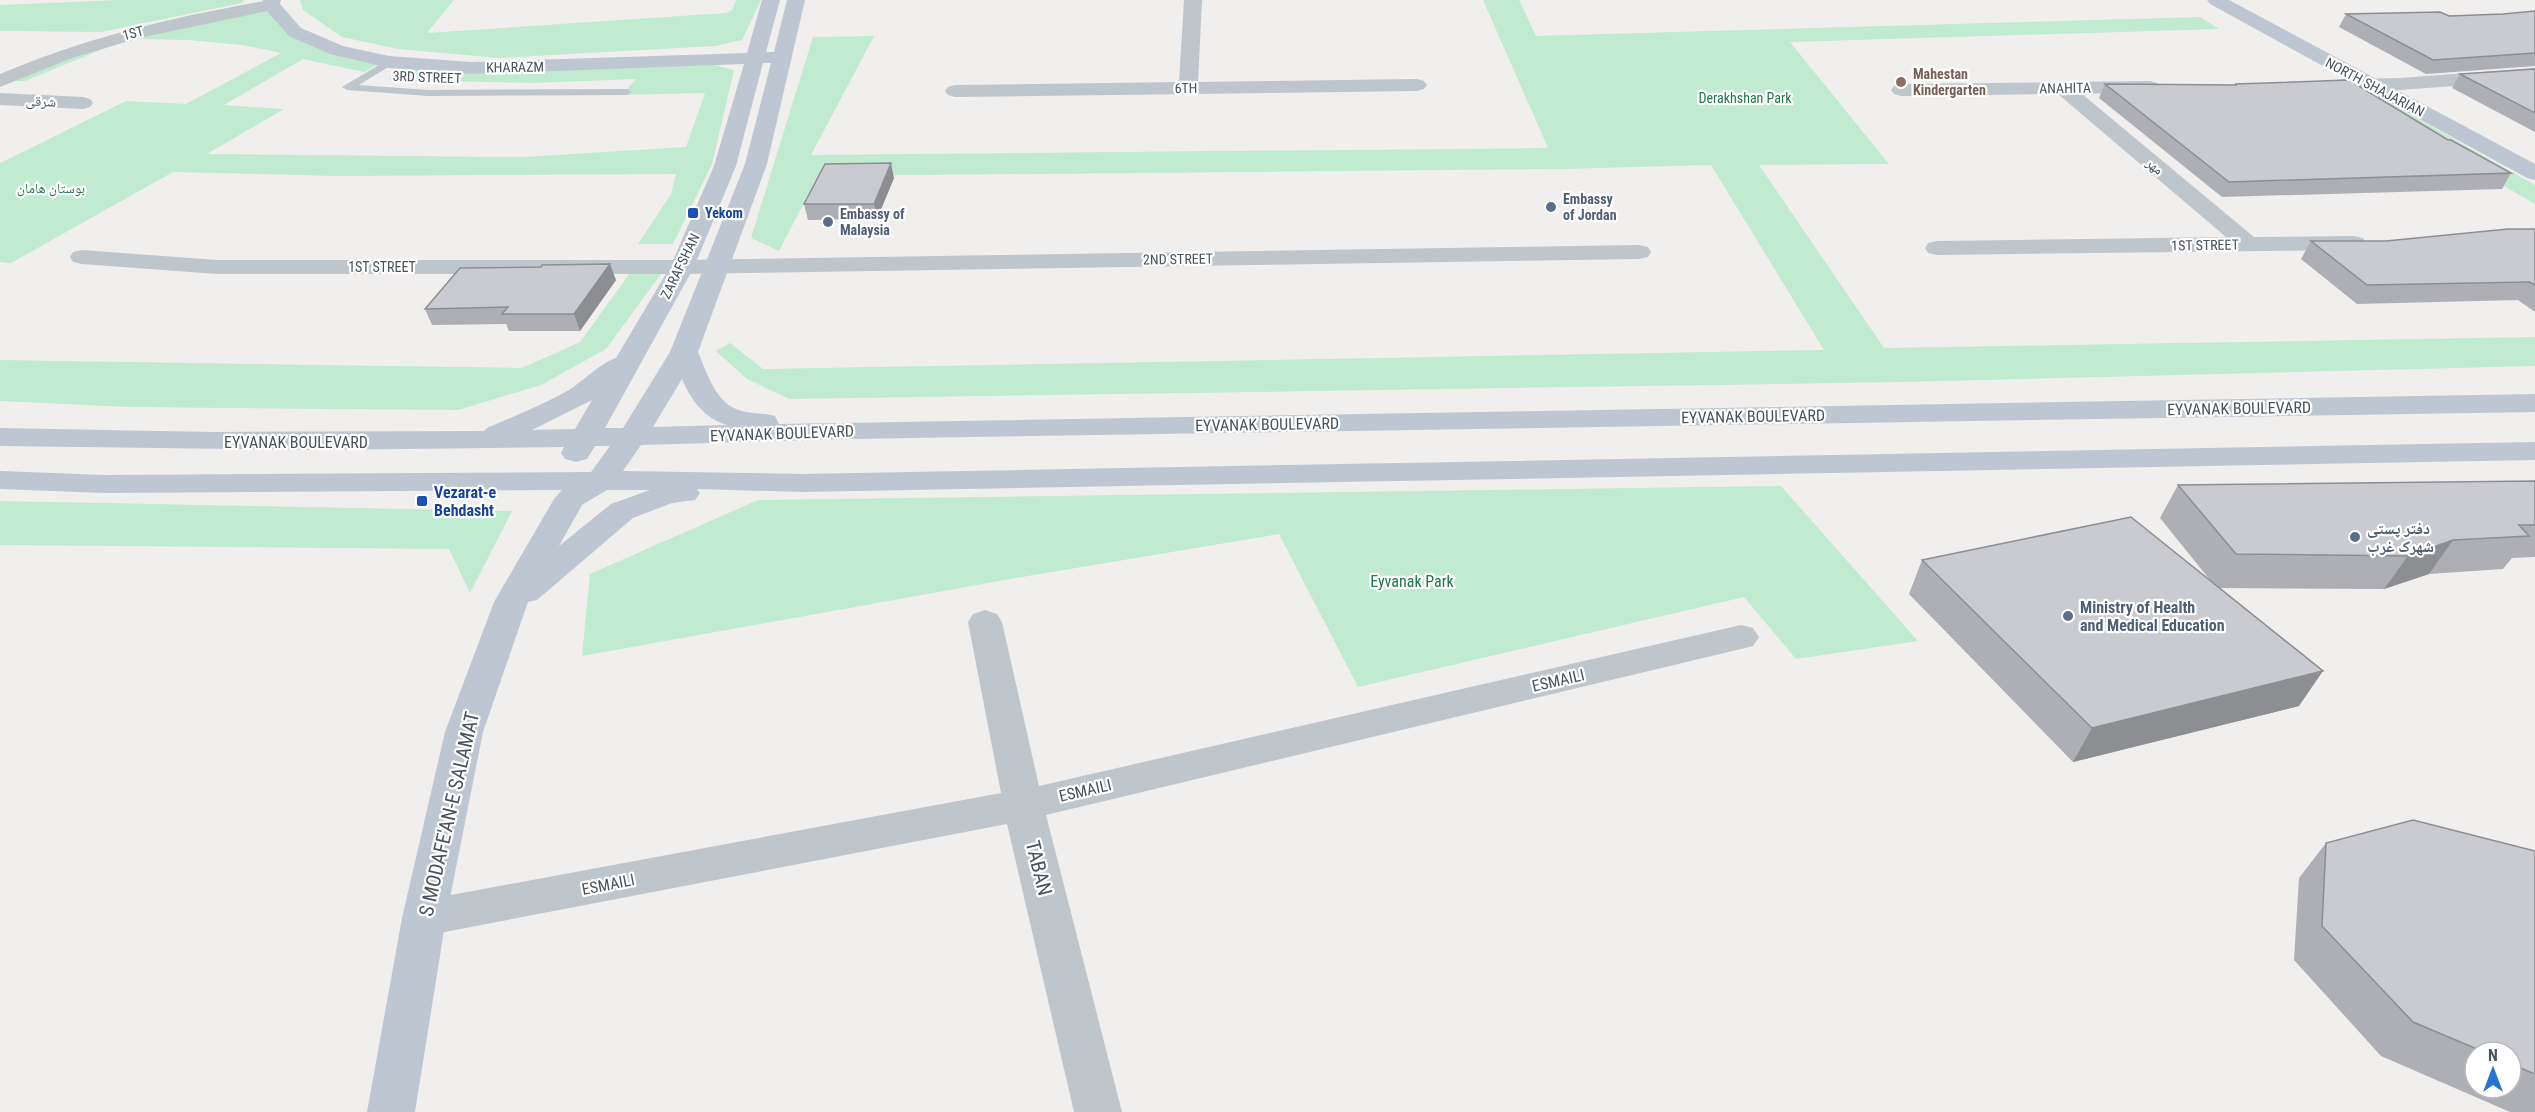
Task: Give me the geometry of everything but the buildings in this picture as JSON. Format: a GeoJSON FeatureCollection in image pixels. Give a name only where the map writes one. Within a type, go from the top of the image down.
{"type":"FeatureCollection","features":[{"type":"Feature","properties":{"kind":"street","name":"ZARAFSHAN"},"geometry":{"type":"LineString","coordinates":[[577,487],[583,438],[682,267],[725,165],[771,0]]}},
{"type":"Feature","properties":{"kind":"street","name":"ZARAFSHAN"},"geometry":{"type":"LineString","coordinates":[[577,487],[631,439],[684,352],[756,164],[796,0]]}},
{"type":"Feature","properties":{"kind":"street"},"geometry":{"type":"LineString","coordinates":[[1188,88],[1193,0]]}},
{"type":"Feature","properties":{"kind":"street","name":"NORTH SHAJARIAN"},"geometry":{"type":"LineString","coordinates":[[2216,0],[2535,173]]}},
{"type":"Feature","properties":{"kind":"street","name":"NORTH SHAJARIAN"},"geometry":{"type":"LineString","coordinates":[[2246,0],[2535,157]]}},
{"type":"Feature","properties":{"kind":"street","name":"KHARAZM"},"geometry":{"type":"LineString","coordinates":[[272,2],[295,32],[337,50],[389,62],[471,68],[526,68],[781,57]]}},
{"type":"Feature","properties":{"kind":"street","name":"1ST"},"geometry":{"type":"LineString","coordinates":[[0,81],[104,41],[186,19],[272,2]]}},
{"type":"Feature","properties":{"kind":"street"},"geometry":{"type":"LineString","coordinates":[[2325,85],[2400,84],[2535,74]]}},
{"type":"Feature","properties":{"kind":"street","name":"6TH"},"geometry":{"type":"LineString","coordinates":[[955,91],[1417,85]]}},
{"type":"Feature","properties":{"kind":"street","name":"ANAHITA"},"geometry":{"type":"LineString","coordinates":[[1901,90],[2170,87]]}},
{"type":"Feature","properties":{"kind":"street","name":"مهر"},"geometry":{"type":"LineString","coordinates":[[2063,88],[2248,244]]}},
{"type":"Feature","properties":{"kind":"street","name":"شرقی"},"geometry":{"type":"LineString","coordinates":[[0,99],[83,103]]}},
{"type":"Feature","properties":{"kind":"street","name":"1ST STREET"},"geometry":{"type":"LineString","coordinates":[[1937,248],[2378,243]]}},
{"type":"Feature","properties":{"kind":"street","name":"2ND STREET"},"geometry":{"type":"LineString","coordinates":[[682,267],[1639,252]]}},
{"type":"Feature","properties":{"kind":"street","name":"1ST STREET"},"geometry":{"type":"LineString","coordinates":[[82,257],[217,267],[682,267]]}},
{"type":"Feature","properties":{"kind":"street"},"geometry":{"type":"LineString","coordinates":[[684,352],[699,387],[711,405],[735,419],[851,430]]}},
{"type":"Feature","properties":{"kind":"street"},"geometry":{"type":"LineString","coordinates":[[480,441],[552,411],[604,381],[633,353]]}},
{"type":"Feature","properties":{"kind":"street","name":"EYVANAK BOULEVARD"},"geometry":{"type":"LineString","coordinates":[[0,437],[152,442],[631,439],[851,430],[2535,403]]}},
{"type":"Feature","properties":{"kind":"street"},"geometry":{"type":"LineString","coordinates":[[0,480],[105,484],[577,487],[2535,451]]}},
{"type":"Feature","properties":{"kind":"street"},"geometry":{"type":"LineString","coordinates":[[512,602],[622,512],[668,494],[803,483]]}},
{"type":"Feature","properties":{"kind":"street","name":"S MODAFE'AN-E SALAMAT"},"geometry":{"type":"LineString","coordinates":[[391,1112],[424,918],[464,732],[512,602],[577,487]]}},
{"type":"Feature","properties":{"kind":"street","name":"TABAN"},"geometry":{"type":"LineString","coordinates":[[985,622],[1023,805],[1098,1112]]}},
{"type":"Feature","properties":{"kind":"street","name":"ESMAILI"},"geometry":{"type":"LineString","coordinates":[[424,918],[1023,805],[1741,637]]}},
{"type":"Feature","properties":{"kind":"lane","name":"3RD STREET"},"geometry":{"type":"LineString","coordinates":[[389,62],[347,87],[428,93],[627,92]]}},
{"type":"Feature","properties":{"kind":"green space"},"geometry":{"type":"Polygon","coordinates":[[[118,0],[244,0],[242,3],[101,32],[0,31],[0,5],[118,0]]]}},
{"type":"Feature","properties":{"kind":"green space"},"geometry":{"type":"Polygon","coordinates":[[[300,0],[454,0],[427,33],[726,13],[732,10],[736,0],[761,0],[742,40],[715,46],[499,58],[398,49],[342,37],[303,10],[300,0]]]}},
{"type":"Feature","properties":{"kind":"green space","name":"Derakhshan Park"},"geometry":{"type":"Polygon","coordinates":[[[1483,0],[1519,0],[1536,36],[2200,17],[2219,29],[1790,42],[1889,164],[1759,165],[1884,348],[2535,337],[2535,366],[1903,382],[789,399],[747,379],[716,351],[730,343],[763,369],[1824,350],[1711,165],[1561,169],[818,176],[779,251],[751,238],[813,37],[874,36],[811,155],[1548,148],[1483,0]]]}},
{"type":"Feature","properties":{"kind":"green space","name":"بوستان هامان"},"geometry":{"type":"Polygon","coordinates":[[[265,9],[291,35],[379,64],[364,72],[303,59],[224,105],[284,109],[207,154],[523,157],[686,147],[705,93],[622,95],[636,79],[532,83],[389,80],[404,65],[707,63],[734,70],[712,164],[673,244],[638,244],[671,194],[676,174],[337,176],[173,172],[11,263],[0,262],[0,163],[126,101],[186,104],[281,53],[242,45],[189,40],[138,39],[115,44],[25,81],[14,81],[59,61],[130,35],[265,9]]]}},
{"type":"Feature","properties":{"kind":"green space"},"geometry":{"type":"Polygon","coordinates":[[[2343,89],[2371,92],[2535,185],[2535,204],[2340,91],[2343,89]]]}},
{"type":"Feature","properties":{"kind":"green space"},"geometry":{"type":"Polygon","coordinates":[[[630,273],[661,274],[606,349],[541,385],[458,410],[129,407],[0,401],[0,360],[522,368],[580,342],[630,273]]]}},
{"type":"Feature","properties":{"kind":"green space","name":"Eyvanak Park"},"geometry":{"type":"Polygon","coordinates":[[[1781,486],[1918,641],[1796,659],[1744,597],[1358,687],[1279,534],[1016,578],[582,656],[590,574],[758,500],[1781,486]]]}},
{"type":"Feature","properties":{"kind":"green space"},"geometry":{"type":"Polygon","coordinates":[[[0,501],[512,511],[470,593],[449,549],[0,545],[0,501]]]}},
{"type":"Feature","properties":{"kind":"place","name":"Mahestan Kindergarten"},"geometry":{"type":"Point","coordinates":[1901,82]}},
{"type":"Feature","properties":{"kind":"place","name":"Embassy of Jordan"},"geometry":{"type":"Point","coordinates":[1551,207]}},
{"type":"Feature","properties":{"kind":"place","name":"Yekom"},"geometry":{"type":"Point","coordinates":[693,213]}},
{"type":"Feature","properties":{"kind":"place","name":"Embassy of Malaysia"},"geometry":{"type":"Point","coordinates":[828,222]}},
{"type":"Feature","properties":{"kind":"place","name":"Vezarat-e Behdasht"},"geometry":{"type":"Point","coordinates":[422,501]}},
{"type":"Feature","properties":{"kind":"place","name":"دفتر پستی شهرک غرب"},"geometry":{"type":"Point","coordinates":[2355,537]}},
{"type":"Feature","properties":{"kind":"place","name":"Ministry of Health and Medical Education"},"geometry":{"type":"Point","coordinates":[2068,616]}}]}
